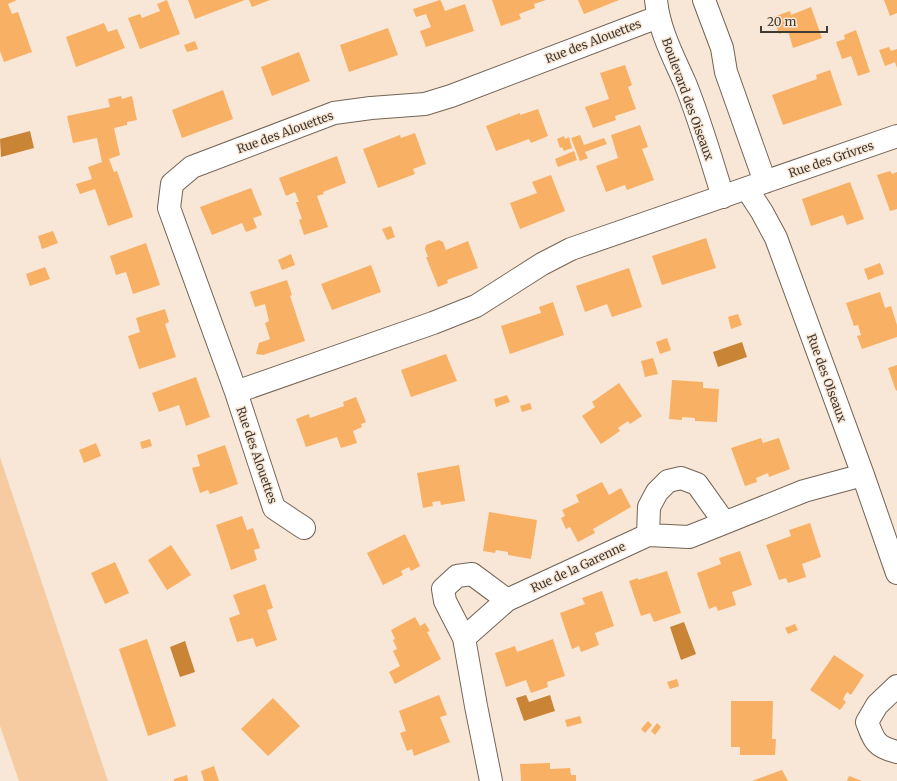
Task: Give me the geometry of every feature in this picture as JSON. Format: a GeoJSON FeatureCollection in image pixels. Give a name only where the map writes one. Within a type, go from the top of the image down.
{"type":"FeatureCollection","features":[{"type":"Feature","properties":{"kind":"street"},"geometry":{"type":"LineString","coordinates":[[704,0],[722,48],[726,72],[756,185]]}},
{"type":"Feature","properties":{"kind":"street","name":"Boulevard des Oiseaux"},"geometry":{"type":"LineString","coordinates":[[657,8],[674,60],[685,84],[723,197]]}},
{"type":"Feature","properties":{"kind":"street","name":"Rue des Alouettes"},"geometry":{"type":"LineString","coordinates":[[304,528],[274,508],[236,392],[169,208],[172,184],[192,166],[334,113],[371,108],[425,104],[451,96],[657,8]]}},
{"type":"Feature","properties":{"kind":"street","name":"Rue des Grivres"},"geometry":{"type":"LineString","coordinates":[[723,197],[897,136]]}},
{"type":"Feature","properties":{"kind":"street","name":"Rue des OIseaux"},"geometry":{"type":"LineString","coordinates":[[756,185],[762,212],[776,238],[897,573]]}},
{"type":"Feature","properties":{"kind":"street","name":"Rue des Alouettes"},"geometry":{"type":"LineString","coordinates":[[236,392],[476,306],[542,264],[571,249],[723,197]]}},
{"type":"Feature","properties":{"kind":"street","name":"Rue de la Garenne"},"geometry":{"type":"LineString","coordinates":[[464,638],[507,600],[648,535],[688,537],[804,491],[862,474]]}},
{"type":"Feature","properties":{"kind":"street"},"geometry":{"type":"LineString","coordinates":[[648,535],[649,507],[657,492],[668,481],[681,478],[697,484],[724,522]]}},
{"type":"Feature","properties":{"kind":"street"},"geometry":{"type":"LineString","coordinates":[[491,781],[464,638],[445,601],[444,588],[457,576],[472,574],[507,600]]}},
{"type":"Feature","properties":{"kind":"street"},"geometry":{"type":"LineString","coordinates":[[897,686],[877,705],[867,722],[874,739],[884,748],[897,752]]}},
{"type":"Feature","properties":{"kind":"shaded area"},"geometry":{"type":"Polygon","coordinates":[[[30,131],[34,148],[1,157],[0,139],[30,131]]]}},
{"type":"Feature","properties":{"kind":"shaded area"},"geometry":{"type":"Polygon","coordinates":[[[742,342],[747,357],[718,367],[713,352],[742,342]]]}},
{"type":"Feature","properties":{"kind":"shaded area"},"geometry":{"type":"Polygon","coordinates":[[[0,457],[108,781],[19,781],[0,726],[0,457]]]}},
{"type":"Feature","properties":{"kind":"shaded area"},"geometry":{"type":"Polygon","coordinates":[[[684,622],[696,654],[681,660],[670,627],[684,622]]]}},
{"type":"Feature","properties":{"kind":"shaded area"},"geometry":{"type":"Polygon","coordinates":[[[185,641],[195,672],[180,677],[170,647],[185,641]]]}},
{"type":"Feature","properties":{"kind":"shaded area"},"geometry":{"type":"Polygon","coordinates":[[[526,695],[529,702],[550,695],[555,711],[524,721],[516,698],[526,695]]]}},
{"type":"Feature","properties":{"kind":"building"},"geometry":{"type":"Polygon","coordinates":[[[0,0],[17,0],[8,4],[12,14],[18,12],[32,52],[4,62],[0,51],[0,0]]]}},
{"type":"Feature","properties":{"kind":"building"},"geometry":{"type":"Polygon","coordinates":[[[167,0],[180,34],[140,49],[128,18],[140,14],[142,18],[160,11],[157,4],[167,0]]]}},
{"type":"Feature","properties":{"kind":"building"},"geometry":{"type":"Polygon","coordinates":[[[188,0],[245,0],[195,19],[188,0]]]}},
{"type":"Feature","properties":{"kind":"building"},"geometry":{"type":"Polygon","coordinates":[[[249,0],[270,0],[252,7],[249,0]]]}},
{"type":"Feature","properties":{"kind":"building"},"geometry":{"type":"Polygon","coordinates":[[[440,0],[445,11],[465,4],[474,31],[426,47],[420,31],[431,27],[426,14],[416,17],[413,9],[440,0]]]}},
{"type":"Feature","properties":{"kind":"building"},"geometry":{"type":"Polygon","coordinates":[[[492,0],[546,0],[534,4],[535,8],[519,14],[521,19],[501,26],[492,0]]]}},
{"type":"Feature","properties":{"kind":"building"},"geometry":{"type":"Polygon","coordinates":[[[578,0],[619,0],[584,14],[578,0]]]}},
{"type":"Feature","properties":{"kind":"building"},"geometry":{"type":"Polygon","coordinates":[[[884,0],[897,0],[897,13],[890,16],[884,0]]]}},
{"type":"Feature","properties":{"kind":"building"},"geometry":{"type":"Polygon","coordinates":[[[811,7],[822,38],[793,48],[788,31],[779,34],[773,17],[790,11],[791,15],[811,7]]]}},
{"type":"Feature","properties":{"kind":"building"},"geometry":{"type":"Polygon","coordinates":[[[104,23],[108,32],[117,29],[125,48],[76,67],[66,37],[104,23]]]}},
{"type":"Feature","properties":{"kind":"building"},"geometry":{"type":"Polygon","coordinates":[[[388,28],[398,55],[349,72],[340,45],[388,28]]]}},
{"type":"Feature","properties":{"kind":"building"},"geometry":{"type":"Polygon","coordinates":[[[856,30],[870,72],[858,76],[851,56],[842,59],[836,42],[845,39],[844,35],[856,30]]]}},
{"type":"Feature","properties":{"kind":"building"},"geometry":{"type":"Polygon","coordinates":[[[195,41],[198,49],[187,52],[184,45],[195,41]]]}},
{"type":"Feature","properties":{"kind":"building"},"geometry":{"type":"Polygon","coordinates":[[[889,47],[891,51],[897,49],[897,68],[895,62],[885,66],[879,50],[889,47]]]}},
{"type":"Feature","properties":{"kind":"building"},"geometry":{"type":"Polygon","coordinates":[[[299,52],[310,81],[272,96],[261,67],[299,52]]]}},
{"type":"Feature","properties":{"kind":"building"},"geometry":{"type":"Polygon","coordinates":[[[625,65],[632,85],[628,87],[636,109],[615,116],[616,120],[593,128],[585,107],[609,99],[600,73],[625,65]]]}},
{"type":"Feature","properties":{"kind":"building"},"geometry":{"type":"Polygon","coordinates":[[[830,70],[842,105],[783,125],[772,95],[817,79],[816,75],[830,70]]]}},
{"type":"Feature","properties":{"kind":"building"},"geometry":{"type":"Polygon","coordinates":[[[223,90],[233,119],[182,138],[172,110],[223,90]]]}},
{"type":"Feature","properties":{"kind":"building"},"geometry":{"type":"Polygon","coordinates":[[[121,96],[122,99],[132,96],[137,120],[127,122],[127,125],[114,128],[120,155],[109,159],[114,172],[117,171],[133,217],[108,226],[95,189],[80,194],[76,184],[92,179],[88,167],[102,162],[97,138],[73,143],[67,116],[110,107],[108,99],[121,96]]]}},
{"type":"Feature","properties":{"kind":"building"},"geometry":{"type":"Polygon","coordinates":[[[538,109],[548,136],[531,143],[529,139],[496,151],[486,126],[520,113],[520,115],[538,109]]]}},
{"type":"Feature","properties":{"kind":"building"},"geometry":{"type":"Polygon","coordinates":[[[640,125],[648,147],[642,149],[654,180],[627,190],[625,185],[606,192],[596,166],[618,158],[611,135],[640,125]]]}},
{"type":"Feature","properties":{"kind":"building"},"geometry":{"type":"Polygon","coordinates":[[[415,133],[426,164],[413,169],[415,174],[378,188],[363,149],[400,135],[401,138],[415,133]]]}},
{"type":"Feature","properties":{"kind":"building"},"geometry":{"type":"Polygon","coordinates":[[[580,135],[584,145],[604,138],[607,144],[585,152],[588,158],[580,161],[571,138],[580,135]]]}},
{"type":"Feature","properties":{"kind":"building"},"geometry":{"type":"Polygon","coordinates":[[[564,136],[565,139],[569,137],[572,148],[564,151],[562,147],[560,148],[557,139],[564,136]]]}},
{"type":"Feature","properties":{"kind":"building"},"geometry":{"type":"Polygon","coordinates":[[[574,151],[577,160],[558,167],[555,159],[574,151]]]}},
{"type":"Feature","properties":{"kind":"building"},"geometry":{"type":"Polygon","coordinates":[[[337,156],[346,183],[317,196],[328,227],[304,235],[299,220],[302,219],[296,202],[299,202],[295,192],[286,196],[279,178],[337,156]]]}},
{"type":"Feature","properties":{"kind":"building"},"geometry":{"type":"Polygon","coordinates":[[[890,171],[892,174],[897,172],[897,209],[890,211],[877,175],[890,171]]]}},
{"type":"Feature","properties":{"kind":"building"},"geometry":{"type":"Polygon","coordinates":[[[551,175],[565,211],[520,229],[510,203],[537,193],[532,182],[551,175]]]}},
{"type":"Feature","properties":{"kind":"building"},"geometry":{"type":"Polygon","coordinates":[[[850,182],[864,219],[847,225],[843,215],[811,226],[802,199],[850,182]]]}},
{"type":"Feature","properties":{"kind":"building"},"geometry":{"type":"Polygon","coordinates":[[[251,188],[262,215],[253,218],[257,228],[246,232],[242,223],[212,235],[200,207],[251,188]]]}},
{"type":"Feature","properties":{"kind":"building"},"geometry":{"type":"Polygon","coordinates":[[[391,226],[395,237],[387,240],[382,229],[391,226]]]}},
{"type":"Feature","properties":{"kind":"building"},"geometry":{"type":"Polygon","coordinates":[[[53,231],[58,243],[42,249],[38,236],[53,231]]]}},
{"type":"Feature","properties":{"kind":"building"},"geometry":{"type":"Polygon","coordinates":[[[706,238],[716,268],[662,285],[652,256],[706,238]]]}},
{"type":"Feature","properties":{"kind":"building"},"geometry":{"type":"Polygon","coordinates":[[[439,240],[443,242],[446,250],[468,241],[478,268],[447,280],[448,283],[438,287],[426,257],[428,257],[425,249],[426,245],[439,240]]]}},
{"type":"Feature","properties":{"kind":"building"},"geometry":{"type":"Polygon","coordinates":[[[146,243],[160,285],[133,294],[126,272],[116,275],[110,256],[146,243]]]}},
{"type":"Feature","properties":{"kind":"building"},"geometry":{"type":"Polygon","coordinates":[[[291,254],[295,265],[282,270],[278,260],[291,254]]]}},
{"type":"Feature","properties":{"kind":"building"},"geometry":{"type":"Polygon","coordinates":[[[880,263],[884,274],[868,280],[864,269],[880,263]]]}},
{"type":"Feature","properties":{"kind":"building"},"geometry":{"type":"Polygon","coordinates":[[[371,265],[381,292],[332,310],[321,284],[371,265]]]}},
{"type":"Feature","properties":{"kind":"building"},"geometry":{"type":"Polygon","coordinates":[[[45,267],[50,279],[30,286],[26,274],[45,267]]]}},
{"type":"Feature","properties":{"kind":"building"},"geometry":{"type":"Polygon","coordinates":[[[629,268],[642,307],[612,317],[607,304],[585,312],[576,286],[629,268]]]}},
{"type":"Feature","properties":{"kind":"building"},"geometry":{"type":"Polygon","coordinates":[[[287,280],[292,295],[290,296],[305,341],[263,355],[256,354],[259,343],[270,339],[265,323],[269,321],[265,304],[255,307],[250,292],[287,280]]]}},
{"type":"Feature","properties":{"kind":"building"},"geometry":{"type":"Polygon","coordinates":[[[880,292],[885,308],[891,306],[897,325],[897,337],[862,349],[857,336],[861,335],[858,325],[854,326],[846,303],[880,292]]]}},
{"type":"Feature","properties":{"kind":"building"},"geometry":{"type":"Polygon","coordinates":[[[553,302],[564,335],[510,354],[501,326],[541,313],[539,307],[553,302]]]}},
{"type":"Feature","properties":{"kind":"building"},"geometry":{"type":"Polygon","coordinates":[[[165,309],[169,322],[165,324],[176,357],[139,369],[128,336],[140,332],[136,318],[165,309]]]}},
{"type":"Feature","properties":{"kind":"building"},"geometry":{"type":"Polygon","coordinates":[[[738,314],[742,325],[731,329],[728,317],[738,314]]]}},
{"type":"Feature","properties":{"kind":"building"},"geometry":{"type":"Polygon","coordinates":[[[667,338],[671,350],[660,354],[656,342],[667,338]]]}},
{"type":"Feature","properties":{"kind":"building"},"geometry":{"type":"Polygon","coordinates":[[[446,354],[457,381],[411,397],[401,370],[446,354]]]}},
{"type":"Feature","properties":{"kind":"building"},"geometry":{"type":"Polygon","coordinates":[[[653,358],[658,374],[645,377],[641,361],[653,358]]]}},
{"type":"Feature","properties":{"kind":"building"},"geometry":{"type":"Polygon","coordinates":[[[897,365],[897,390],[896,391],[888,368],[897,365]]]}},
{"type":"Feature","properties":{"kind":"building"},"geometry":{"type":"Polygon","coordinates":[[[196,377],[210,417],[186,426],[179,405],[159,412],[152,393],[196,377]]]}},
{"type":"Feature","properties":{"kind":"building"},"geometry":{"type":"Polygon","coordinates":[[[672,380],[703,382],[703,388],[719,389],[717,422],[695,421],[695,418],[682,417],[682,420],[669,419],[672,380]]]}},
{"type":"Feature","properties":{"kind":"building"},"geometry":{"type":"Polygon","coordinates":[[[619,383],[642,416],[630,424],[628,421],[618,428],[620,431],[601,444],[582,416],[595,407],[592,402],[619,383]]]}},
{"type":"Feature","properties":{"kind":"building"},"geometry":{"type":"Polygon","coordinates":[[[507,395],[510,402],[496,407],[494,399],[507,395]]]}},
{"type":"Feature","properties":{"kind":"building"},"geometry":{"type":"Polygon","coordinates":[[[356,397],[366,422],[361,424],[362,427],[353,431],[357,443],[341,448],[337,437],[306,447],[296,419],[309,414],[310,418],[344,406],[343,402],[356,397]]]}},
{"type":"Feature","properties":{"kind":"building"},"geometry":{"type":"Polygon","coordinates":[[[530,403],[532,409],[522,412],[520,406],[530,403]]]}},
{"type":"Feature","properties":{"kind":"building"},"geometry":{"type":"Polygon","coordinates":[[[761,438],[763,443],[779,438],[790,469],[769,477],[768,473],[756,478],[757,482],[745,486],[731,448],[761,438]]]}},
{"type":"Feature","properties":{"kind":"building"},"geometry":{"type":"Polygon","coordinates":[[[150,439],[152,446],[142,449],[140,442],[150,439]]]}},
{"type":"Feature","properties":{"kind":"building"},"geometry":{"type":"Polygon","coordinates":[[[96,443],[101,456],[84,463],[79,450],[96,443]]]}},
{"type":"Feature","properties":{"kind":"building"},"geometry":{"type":"Polygon","coordinates":[[[225,445],[238,484],[210,494],[208,490],[200,493],[192,468],[200,466],[197,455],[225,445]]]}},
{"type":"Feature","properties":{"kind":"building"},"geometry":{"type":"Polygon","coordinates":[[[459,465],[465,501],[441,505],[440,501],[432,502],[433,506],[423,508],[417,473],[459,465]]]}},
{"type":"Feature","properties":{"kind":"building"},"geometry":{"type":"Polygon","coordinates":[[[602,482],[609,495],[621,488],[631,507],[593,529],[595,533],[578,542],[570,527],[566,529],[561,518],[565,516],[562,510],[579,502],[576,495],[602,482]]]}},
{"type":"Feature","properties":{"kind":"building"},"geometry":{"type":"Polygon","coordinates":[[[489,512],[537,520],[531,559],[508,555],[508,552],[496,550],[495,553],[483,551],[489,512]]]}},
{"type":"Feature","properties":{"kind":"building"},"geometry":{"type":"Polygon","coordinates":[[[242,516],[247,530],[253,528],[260,548],[254,550],[257,560],[231,570],[216,525],[242,516]]]}},
{"type":"Feature","properties":{"kind":"building"},"geometry":{"type":"Polygon","coordinates":[[[810,523],[821,557],[802,564],[806,577],[788,583],[786,578],[779,580],[766,545],[791,536],[789,530],[810,523]]]}},
{"type":"Feature","properties":{"kind":"building"},"geometry":{"type":"Polygon","coordinates":[[[405,534],[420,566],[411,571],[409,567],[401,571],[403,575],[383,585],[367,553],[405,534]]]}},
{"type":"Feature","properties":{"kind":"building"},"geometry":{"type":"Polygon","coordinates":[[[171,545],[191,575],[167,590],[148,560],[171,545]]]}},
{"type":"Feature","properties":{"kind":"building"},"geometry":{"type":"Polygon","coordinates":[[[740,551],[752,585],[732,592],[736,605],[718,611],[716,606],[709,609],[697,573],[721,564],[719,558],[740,551]]]}},
{"type":"Feature","properties":{"kind":"building"},"geometry":{"type":"Polygon","coordinates":[[[115,562],[129,593],[105,604],[91,573],[115,562]]]}},
{"type":"Feature","properties":{"kind":"building"},"geometry":{"type":"Polygon","coordinates":[[[667,571],[681,613],[654,622],[650,613],[641,616],[629,581],[638,578],[638,580],[667,571]]]}},
{"type":"Feature","properties":{"kind":"building"},"geometry":{"type":"Polygon","coordinates":[[[265,584],[273,608],[267,610],[277,640],[256,647],[253,638],[237,642],[229,618],[240,614],[233,595],[265,584]]]}},
{"type":"Feature","properties":{"kind":"building"},"geometry":{"type":"Polygon","coordinates":[[[602,591],[614,626],[595,633],[599,645],[581,652],[579,646],[572,649],[560,613],[585,604],[582,598],[602,591]]]}},
{"type":"Feature","properties":{"kind":"building"},"geometry":{"type":"Polygon","coordinates":[[[415,617],[420,626],[425,623],[430,631],[427,632],[441,659],[395,684],[389,672],[400,666],[393,651],[397,649],[391,630],[415,617]]]}},
{"type":"Feature","properties":{"kind":"building"},"geometry":{"type":"Polygon","coordinates":[[[795,624],[798,630],[788,634],[785,628],[795,624]]]}},
{"type":"Feature","properties":{"kind":"building"},"geometry":{"type":"Polygon","coordinates":[[[147,639],[176,726],[148,736],[119,649],[147,639]]]}},
{"type":"Feature","properties":{"kind":"building"},"geometry":{"type":"Polygon","coordinates":[[[553,639],[565,676],[547,682],[548,687],[531,693],[526,680],[506,687],[495,653],[515,646],[517,652],[553,639]]]}},
{"type":"Feature","properties":{"kind":"building"},"geometry":{"type":"Polygon","coordinates":[[[834,655],[864,675],[851,695],[847,692],[843,699],[846,702],[840,710],[810,690],[834,655]]]}},
{"type":"Feature","properties":{"kind":"building"},"geometry":{"type":"Polygon","coordinates":[[[677,679],[679,686],[670,689],[667,682],[677,679]]]}},
{"type":"Feature","properties":{"kind":"building"},"geometry":{"type":"Polygon","coordinates":[[[439,695],[447,715],[440,717],[450,742],[414,756],[412,749],[407,751],[400,733],[406,731],[399,711],[439,695]]]}},
{"type":"Feature","properties":{"kind":"building"},"geometry":{"type":"Polygon","coordinates":[[[273,698],[300,726],[268,756],[241,729],[273,698]]]}},
{"type":"Feature","properties":{"kind":"building"},"geometry":{"type":"Polygon","coordinates":[[[731,701],[773,701],[772,739],[776,739],[775,755],[740,755],[740,747],[731,747],[731,701]]]}},
{"type":"Feature","properties":{"kind":"building"},"geometry":{"type":"Polygon","coordinates":[[[580,716],[582,723],[567,727],[565,720],[580,716]]]}},
{"type":"Feature","properties":{"kind":"building"},"geometry":{"type":"Polygon","coordinates":[[[648,721],[652,725],[645,733],[641,729],[648,721]]]}},
{"type":"Feature","properties":{"kind":"building"},"geometry":{"type":"Polygon","coordinates":[[[657,723],[661,727],[655,735],[651,731],[657,723]]]}},
{"type":"Feature","properties":{"kind":"building"},"geometry":{"type":"Polygon","coordinates":[[[550,763],[550,769],[570,768],[571,775],[576,775],[576,781],[521,781],[520,764],[550,763]]]}},
{"type":"Feature","properties":{"kind":"building"},"geometry":{"type":"Polygon","coordinates":[[[214,766],[219,781],[204,781],[201,771],[214,766]]]}},
{"type":"Feature","properties":{"kind":"building"},"geometry":{"type":"Polygon","coordinates":[[[782,770],[788,781],[752,781],[782,770]]]}},
{"type":"Feature","properties":{"kind":"building"},"geometry":{"type":"Polygon","coordinates":[[[187,775],[188,781],[174,781],[174,779],[187,775]]]}},
{"type":"Feature","properties":{"kind":"building"},"geometry":{"type":"Polygon","coordinates":[[[849,776],[862,781],[847,781],[849,776]]]}}]}
